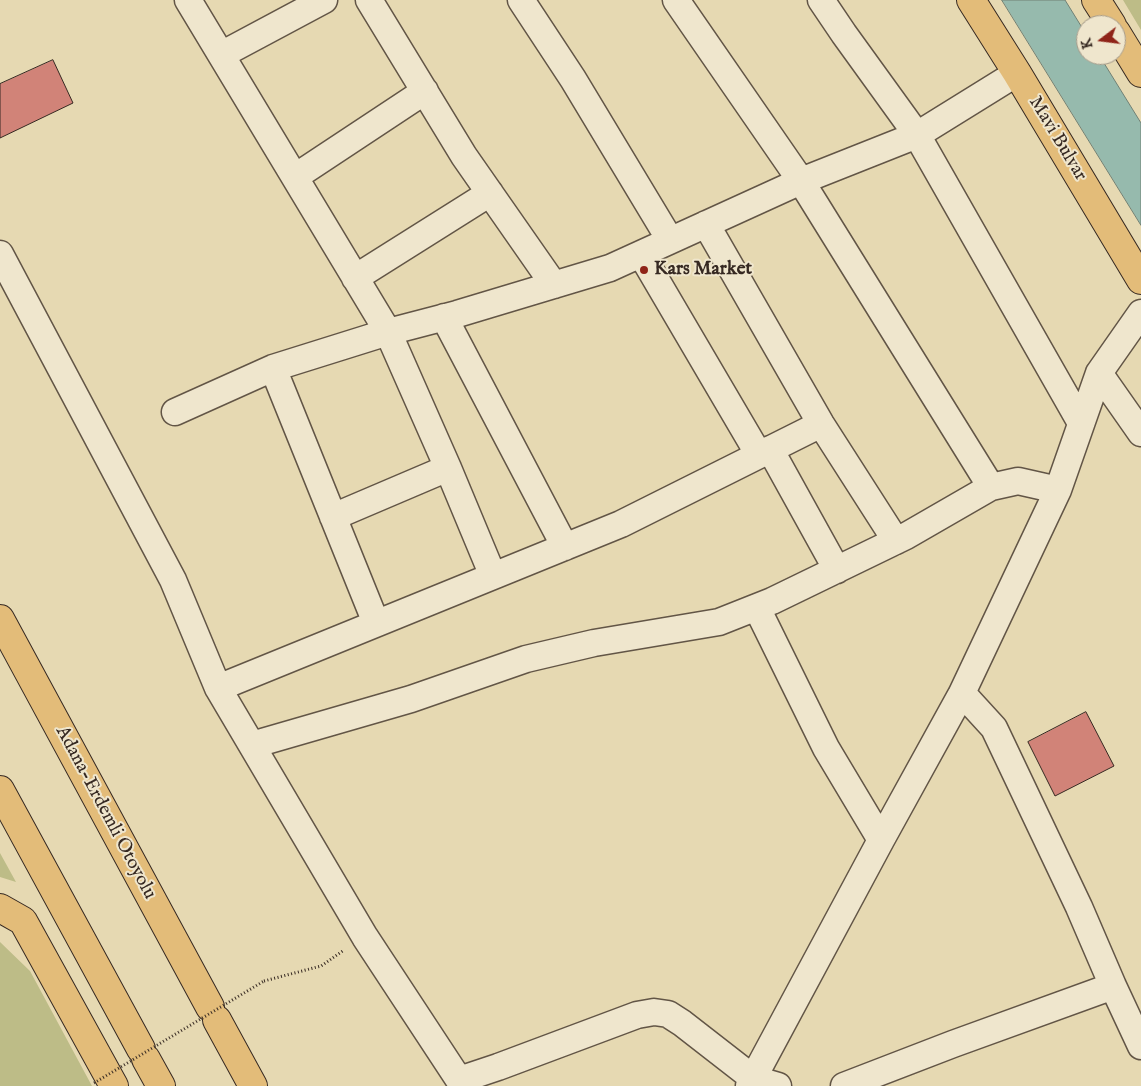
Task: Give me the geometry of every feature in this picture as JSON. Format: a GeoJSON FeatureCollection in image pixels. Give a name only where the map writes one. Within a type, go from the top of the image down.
{"type":"FeatureCollection","features":[{"type":"Feature","properties":{"kind":"main road","name":"Mavi Bulvar"},"geometry":{"type":"LineString","coordinates":[[971,0],[1018,74],[1141,280]]}},
{"type":"Feature","properties":{"kind":"main road"},"geometry":{"type":"LineString","coordinates":[[1096,0],[1106,15]]}},
{"type":"Feature","properties":{"kind":"main road"},"geometry":{"type":"LineString","coordinates":[[1126,48],[1141,73]]}},
{"type":"Feature","properties":{"kind":"main road","name":"Adana-Erdemli Otoyolu"},"geometry":{"type":"LineString","coordinates":[[0,619],[253,1086]]}},
{"type":"Feature","properties":{"kind":"main road"},"geometry":{"type":"LineString","coordinates":[[0,790],[161,1086]]}},
{"type":"Feature","properties":{"kind":"main road"},"geometry":{"type":"LineString","coordinates":[[0,908],[23,921],[104,1084]]}},
{"type":"Feature","properties":{"kind":"street"},"geometry":{"type":"LineString","coordinates":[[188,0],[388,332],[493,576]]}},
{"type":"Feature","properties":{"kind":"street"},"geometry":{"type":"LineString","coordinates":[[221,55],[324,0]]}},
{"type":"Feature","properties":{"kind":"street"},"geometry":{"type":"LineString","coordinates":[[369,0],[464,156],[554,285]]}},
{"type":"Feature","properties":{"kind":"street"},"geometry":{"type":"LineString","coordinates":[[521,0],[573,79],[670,240]]}},
{"type":"Feature","properties":{"kind":"street"},"geometry":{"type":"LineString","coordinates":[[676,0],[800,181],[991,488]]}},
{"type":"Feature","properties":{"kind":"street"},"geometry":{"type":"LineString","coordinates":[[822,0],[844,34],[917,135],[1081,423]]}},
{"type":"Feature","properties":{"kind":"street"},"geometry":{"type":"LineString","coordinates":[[175,412],[273,368],[388,332],[610,268],[800,181],[917,135],[1018,74]]}},
{"type":"Feature","properties":{"kind":"street"},"geometry":{"type":"LineString","coordinates":[[295,177],[424,91]]}},
{"type":"Feature","properties":{"kind":"street"},"geometry":{"type":"LineString","coordinates":[[355,278],[490,193]]}},
{"type":"Feature","properties":{"kind":"street"},"geometry":{"type":"LineString","coordinates":[[706,224],[821,424],[896,541]]}},
{"type":"Feature","properties":{"kind":"street"},"geometry":{"type":"LineString","coordinates":[[0,254],[172,580],[218,688],[365,937],[461,1083],[498,1067],[637,1016],[654,1012],[668,1014],[682,1023],[760,1083],[881,840],[962,693],[1058,490],[1099,373],[1141,313]]}},
{"type":"Feature","properties":{"kind":"street"},"geometry":{"type":"LineString","coordinates":[[641,254],[837,570]]}},
{"type":"Feature","properties":{"kind":"street"},"geometry":{"type":"LineString","coordinates":[[444,317],[565,547]]}},
{"type":"Feature","properties":{"kind":"street"},"geometry":{"type":"LineString","coordinates":[[273,368],[376,623]]}},
{"type":"Feature","properties":{"kind":"street"},"geometry":{"type":"LineString","coordinates":[[1099,373],[1141,433]]}},
{"type":"Feature","properties":{"kind":"street"},"geometry":{"type":"LineString","coordinates":[[218,688],[621,524],[821,424]]}},
{"type":"Feature","properties":{"kind":"street"},"geometry":{"type":"LineString","coordinates":[[333,517],[448,468]]}},
{"type":"Feature","properties":{"kind":"street"},"geometry":{"type":"LineString","coordinates":[[252,745],[411,699],[526,659],[594,642],[719,622],[757,608],[896,541],[991,488],[1018,481],[1058,490]]}},
{"type":"Feature","properties":{"kind":"street"},"geometry":{"type":"LineString","coordinates":[[757,608],[826,748],[881,840]]}},
{"type":"Feature","properties":{"kind":"street"},"geometry":{"type":"LineString","coordinates":[[962,693],[994,728],[1113,986],[1138,1033]]}},
{"type":"Feature","properties":{"kind":"street"},"geometry":{"type":"LineString","coordinates":[[844,1086],[1113,986]]}},
{"type":"Feature","properties":{"kind":"path"},"geometry":{"type":"LineString","coordinates":[[104,1084],[264,981],[321,966],[365,937]]}},
{"type":"Feature","properties":{"kind":"shaded area"},"geometry":{"type":"Polygon","coordinates":[[[1123,0],[1141,0],[1141,30],[1123,0]]]}},
{"type":"Feature","properties":{"kind":"shaded area"},"geometry":{"type":"Polygon","coordinates":[[[0,853],[16,882],[0,877],[0,853]]]}},
{"type":"Feature","properties":{"kind":"shaded area"},"geometry":{"type":"Polygon","coordinates":[[[0,942],[30,971],[92,1086],[0,1086],[0,942]]]}},
{"type":"Feature","properties":{"kind":"water"},"geometry":{"type":"Polygon","coordinates":[[[1002,0],[1065,0],[1076,18],[1076,65],[1105,65],[1141,123],[1141,225],[1002,0]]]}},
{"type":"Feature","properties":{"kind":"building"},"geometry":{"type":"Polygon","coordinates":[[[53,60],[73,103],[0,138],[0,84],[53,60]]]}},
{"type":"Feature","properties":{"kind":"building"},"geometry":{"type":"Polygon","coordinates":[[[1086,712],[1114,766],[1055,796],[1028,742],[1086,712]]]}},
{"type":"Feature","properties":{"kind":"place","name":"Kars Market"},"geometry":{"type":"Point","coordinates":[644,270]}}]}
